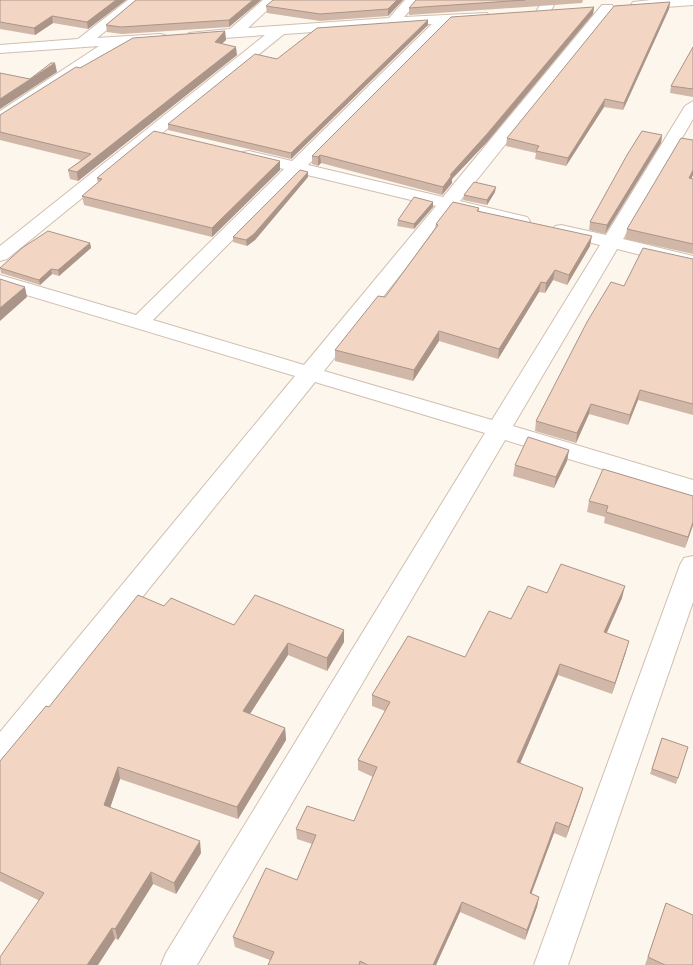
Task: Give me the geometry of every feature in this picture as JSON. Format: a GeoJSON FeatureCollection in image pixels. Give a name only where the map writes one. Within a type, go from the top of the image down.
{"type":"FeatureCollection","features":[{"type":"Feature","properties":{"kind":"street"},"geometry":{"type":"LineString","coordinates":[[82,43],[136,0]]}},
{"type":"Feature","properties":{"kind":"street"},"geometry":{"type":"LineString","coordinates":[[234,33],[271,0]]}},
{"type":"Feature","properties":{"kind":"street"},"geometry":{"type":"LineString","coordinates":[[393,22],[412,0]]}},
{"type":"Feature","properties":{"kind":"street"},"geometry":{"type":"LineString","coordinates":[[550,0],[538,13],[561,11]]}},
{"type":"Feature","properties":{"kind":"street"},"geometry":{"type":"LineString","coordinates":[[0,753],[449,204],[598,9],[689,1]]}},
{"type":"Feature","properties":{"kind":"street"},"geometry":{"type":"LineString","coordinates":[[0,49],[494,16]]}},
{"type":"Feature","properties":{"kind":"street"},"geometry":{"type":"LineString","coordinates":[[139,323],[445,19]]}},
{"type":"Feature","properties":{"kind":"street"},"geometry":{"type":"LineString","coordinates":[[0,255],[280,30]]}},
{"type":"Feature","properties":{"kind":"street"},"geometry":{"type":"LineString","coordinates":[[0,118],[117,41]]}},
{"type":"Feature","properties":{"kind":"street"},"geometry":{"type":"LineString","coordinates":[[178,965],[693,106]]}},
{"type":"Feature","properties":{"kind":"street"},"geometry":{"type":"LineString","coordinates":[[153,133],[172,138]]}},
{"type":"Feature","properties":{"kind":"street"},"geometry":{"type":"LineString","coordinates":[[229,151],[693,262]]}},
{"type":"Feature","properties":{"kind":"street"},"geometry":{"type":"LineString","coordinates":[[0,281],[693,488]]}},
{"type":"Feature","properties":{"kind":"street"},"geometry":{"type":"LineString","coordinates":[[551,965],[693,565]]}},
{"type":"Feature","properties":{"kind":"building"},"geometry":{"type":"Polygon","coordinates":[[[0,0],[116,0],[87,22],[52,16],[34,28],[0,22],[0,0]]]}},
{"type":"Feature","properties":{"kind":"building"},"geometry":{"type":"Polygon","coordinates":[[[136,0],[253,0],[229,20],[121,27],[106,25],[136,0]]]}},
{"type":"Feature","properties":{"kind":"building"},"geometry":{"type":"Polygon","coordinates":[[[273,0],[397,0],[388,9],[320,14],[266,6],[273,0]]]}},
{"type":"Feature","properties":{"kind":"building"},"geometry":{"type":"Polygon","coordinates":[[[416,0],[525,0],[409,8],[416,0]]]}},
{"type":"Feature","properties":{"kind":"building"},"geometry":{"type":"Polygon","coordinates":[[[670,2],[624,103],[605,99],[568,158],[536,151],[539,146],[507,138],[614,6],[670,2]]]}},
{"type":"Feature","properties":{"kind":"building"},"geometry":{"type":"Polygon","coordinates":[[[594,7],[450,175],[452,175],[443,187],[320,155],[318,157],[312,156],[451,17],[594,7]]]}},
{"type":"Feature","properties":{"kind":"building"},"geometry":{"type":"Polygon","coordinates":[[[428,20],[291,153],[168,124],[255,54],[277,59],[317,28],[428,20]]]}},
{"type":"Feature","properties":{"kind":"building"},"geometry":{"type":"Polygon","coordinates":[[[225,31],[215,42],[236,47],[77,172],[68,170],[91,154],[0,132],[0,115],[76,67],[80,68],[133,38],[225,31]]]}},
{"type":"Feature","properties":{"kind":"building"},"geometry":{"type":"Polygon","coordinates":[[[693,47],[693,89],[671,86],[693,47]]]}},
{"type":"Feature","properties":{"kind":"building"},"geometry":{"type":"Polygon","coordinates":[[[51,63],[55,63],[0,99],[0,73],[30,79],[51,63]]]}},
{"type":"Feature","properties":{"kind":"building"},"geometry":{"type":"Polygon","coordinates":[[[154,131],[280,161],[212,228],[82,196],[102,179],[97,178],[154,131]]]}},
{"type":"Feature","properties":{"kind":"building"},"geometry":{"type":"Polygon","coordinates":[[[642,131],[662,135],[607,225],[590,222],[627,155],[642,131]]]}},
{"type":"Feature","properties":{"kind":"building"},"geometry":{"type":"Polygon","coordinates":[[[681,138],[693,140],[693,170],[689,178],[693,179],[693,244],[627,229],[681,138]]]}},
{"type":"Feature","properties":{"kind":"building"},"geometry":{"type":"Polygon","coordinates":[[[300,170],[308,172],[254,234],[246,240],[233,237],[300,170]]]}},
{"type":"Feature","properties":{"kind":"building"},"geometry":{"type":"Polygon","coordinates":[[[474,182],[496,187],[487,200],[464,195],[474,182]]]}},
{"type":"Feature","properties":{"kind":"building"},"geometry":{"type":"Polygon","coordinates":[[[414,197],[433,202],[414,224],[398,220],[414,197]]]}},
{"type":"Feature","properties":{"kind":"building"},"geometry":{"type":"Polygon","coordinates":[[[453,202],[479,208],[477,211],[592,236],[569,275],[555,270],[546,283],[541,282],[499,349],[439,331],[414,370],[335,350],[378,296],[385,297],[453,202]]]}},
{"type":"Feature","properties":{"kind":"building"},"geometry":{"type":"Polygon","coordinates":[[[48,231],[90,243],[58,270],[51,269],[39,280],[0,268],[22,248],[48,231]]]}},
{"type":"Feature","properties":{"kind":"building"},"geometry":{"type":"Polygon","coordinates":[[[643,248],[693,259],[693,404],[640,390],[630,415],[591,404],[577,433],[536,421],[587,322],[611,282],[624,286],[643,248]]]}},
{"type":"Feature","properties":{"kind":"building"},"geometry":{"type":"Polygon","coordinates":[[[0,279],[25,287],[0,308],[0,279]]]}},
{"type":"Feature","properties":{"kind":"building"},"geometry":{"type":"Polygon","coordinates":[[[528,437],[569,450],[556,477],[515,465],[528,437]]]}},
{"type":"Feature","properties":{"kind":"building"},"geometry":{"type":"Polygon","coordinates":[[[603,469],[693,496],[693,522],[688,537],[606,512],[608,506],[589,501],[603,469]]]}},
{"type":"Feature","properties":{"kind":"building"},"geometry":{"type":"Polygon","coordinates":[[[561,564],[625,586],[604,632],[629,641],[615,683],[560,664],[517,762],[583,788],[569,827],[556,822],[530,893],[539,897],[527,930],[462,902],[433,965],[368,965],[360,961],[359,965],[268,965],[274,952],[233,937],[266,868],[297,880],[316,835],[296,829],[307,806],[354,821],[377,767],[358,760],[390,702],[372,695],[408,636],[465,657],[489,611],[511,619],[528,586],[547,593],[561,564]]]}},
{"type":"Feature","properties":{"kind":"building"},"geometry":{"type":"Polygon","coordinates":[[[138,595],[164,606],[171,598],[234,625],[255,595],[344,630],[327,658],[288,643],[243,711],[285,728],[237,807],[118,767],[104,805],[200,841],[174,883],[151,872],[115,929],[112,928],[87,965],[0,965],[0,957],[44,893],[0,872],[0,761],[46,706],[49,707],[138,595]]]}},
{"type":"Feature","properties":{"kind":"building"},"geometry":{"type":"Polygon","coordinates":[[[662,738],[688,747],[678,778],[652,769],[662,738]]]}},
{"type":"Feature","properties":{"kind":"building"},"geometry":{"type":"Polygon","coordinates":[[[666,903],[693,915],[693,965],[665,965],[648,957],[666,903]]]}}]}
